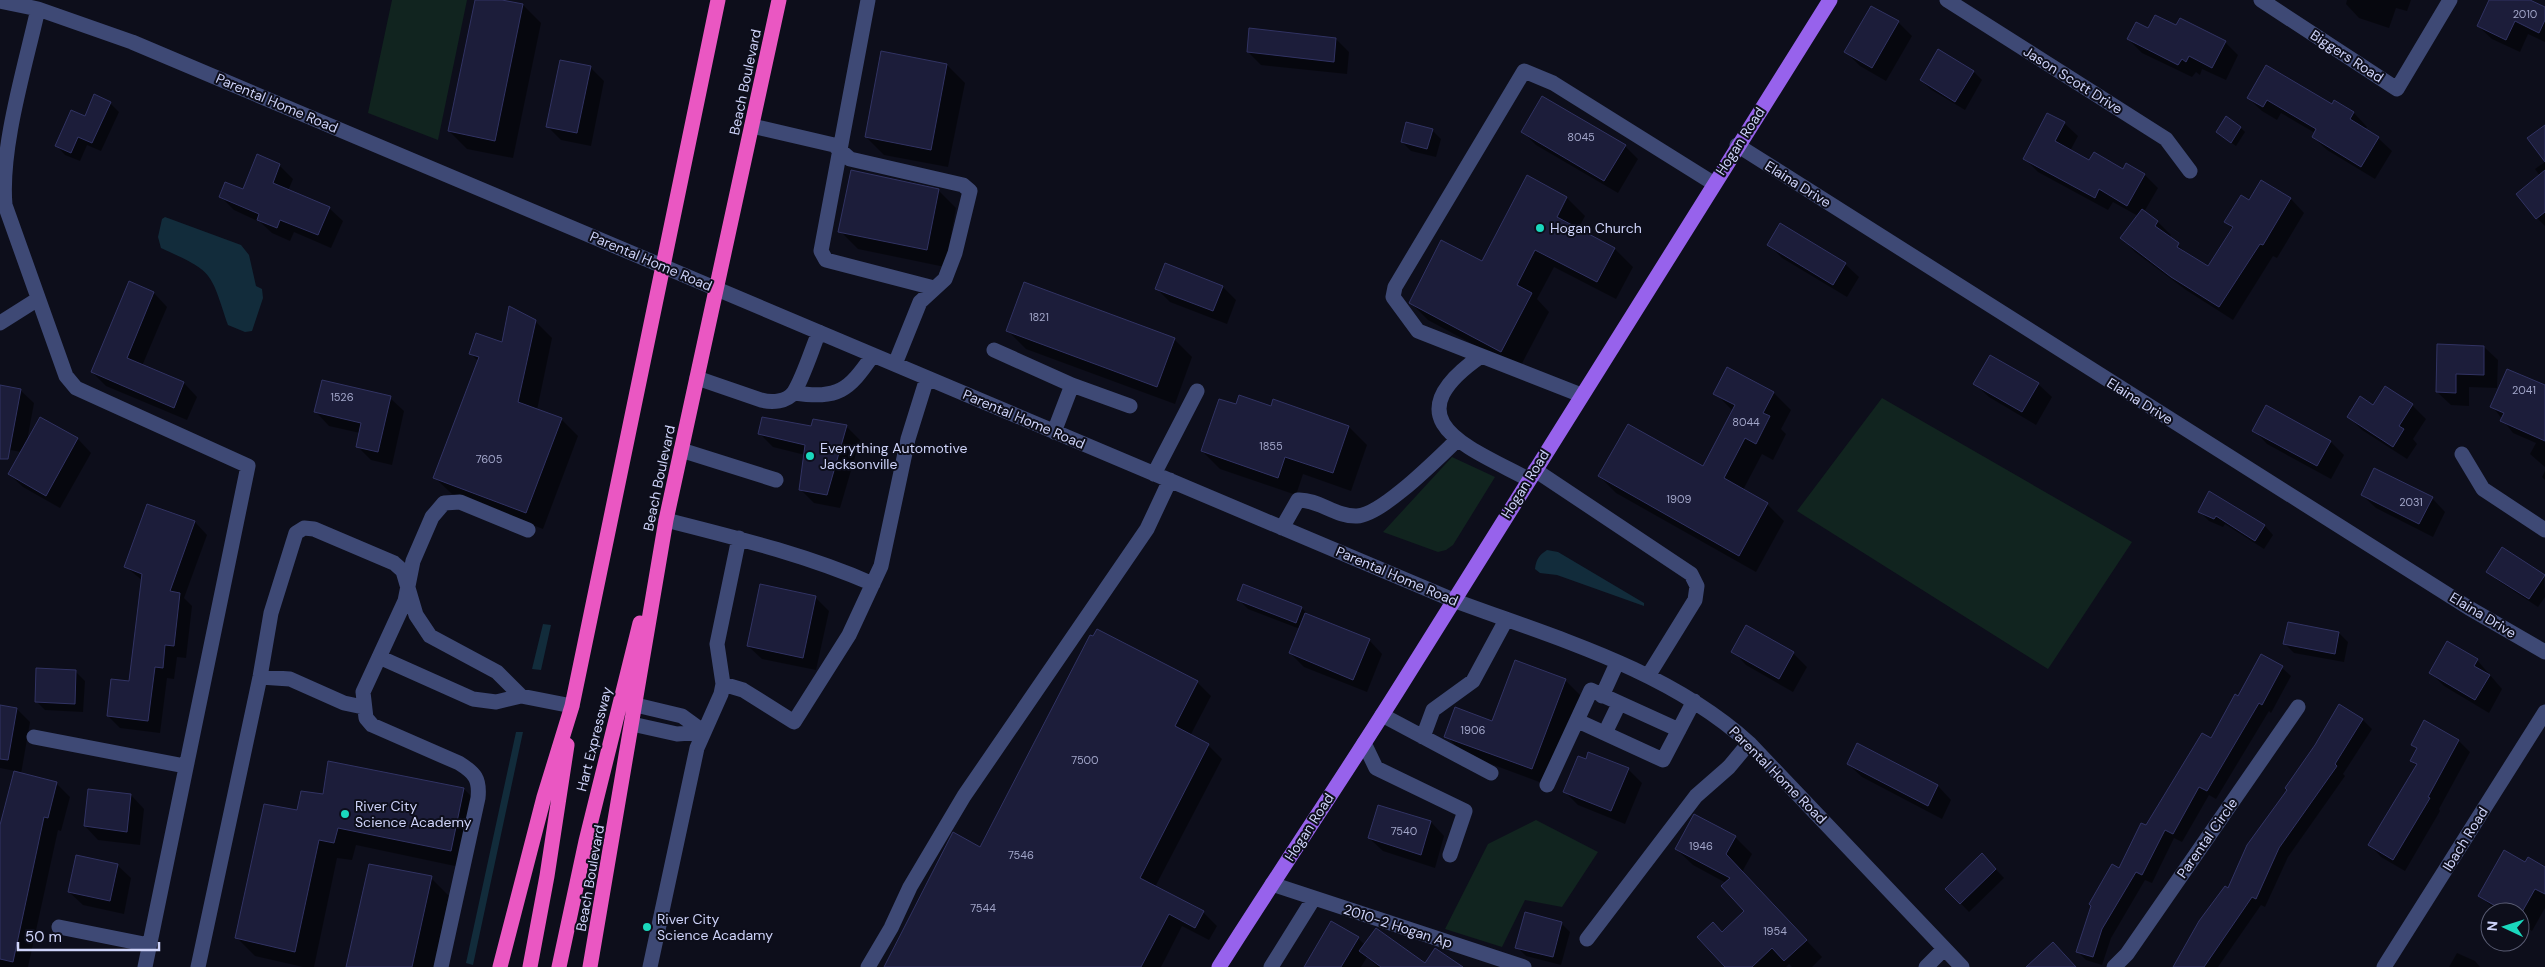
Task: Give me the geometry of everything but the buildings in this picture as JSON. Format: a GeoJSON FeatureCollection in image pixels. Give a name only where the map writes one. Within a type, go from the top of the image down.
{"type":"FeatureCollection","features":[{"type":"Feature","properties":{"kind":"highway"},"geometry":{"type":"LineString","coordinates":[[500,967],[544,797],[572,706],[718,0]]}},
{"type":"Feature","properties":{"kind":"highway","name":"Beach Boulevard"},"geometry":{"type":"LineString","coordinates":[[590,967],[666,520],[780,0]]}},
{"type":"Feature","properties":{"kind":"highway","name":"Hart Expressway"},"geometry":{"type":"LineString","coordinates":[[559,967],[586,841],[666,520]]}},
{"type":"Feature","properties":{"kind":"highway","name":"Hart Expressway"},"geometry":{"type":"LineString","coordinates":[[530,967],[547,876],[572,706]]}},
{"type":"Feature","properties":{"kind":"main road","name":"Hogan Road"},"geometry":{"type":"LineString","coordinates":[[1219,967],[1382,715],[1531,474],[1678,243],[1713,183],[1830,0]]}},
{"type":"Feature","properties":{"kind":"street"},"geometry":{"type":"LineString","coordinates":[[868,0],[838,149],[821,251],[826,260],[934,288]]}},
{"type":"Feature","properties":{"kind":"street","name":"Jason Scott Drive"},"geometry":{"type":"LineString","coordinates":[[1947,0],[2166,139],[2190,171]]}},
{"type":"Feature","properties":{"kind":"street","name":"Biggers Road"},"geometry":{"type":"LineString","coordinates":[[2261,0],[2397,89],[2450,0]]}},
{"type":"Feature","properties":{"kind":"street","name":"Parental Home Road"},"geometry":{"type":"LineString","coordinates":[[0,1],[38,9],[132,42],[1454,600],[1590,650],[1648,676],[1724,720],[1749,743],[1962,967]]}},
{"type":"Feature","properties":{"kind":"street"},"geometry":{"type":"LineString","coordinates":[[38,9],[3,146],[2,184],[5,206],[66,376],[76,388],[248,466],[145,967]]}},
{"type":"Feature","properties":{"kind":"street"},"geometry":{"type":"LineString","coordinates":[[1581,395],[1418,331],[1393,297],[1395,287],[1524,71],[1553,83],[1713,183]]}},
{"type":"Feature","properties":{"kind":"street"},"geometry":{"type":"LineString","coordinates":[[752,126],[834,145],[850,159],[963,185],[970,191],[955,253],[945,279],[920,302],[895,364]]}},
{"type":"Feature","properties":{"kind":"street","name":"Elaina Drive"},"geometry":{"type":"LineString","coordinates":[[1737,145],[2439,589],[2545,652]]}},
{"type":"Feature","properties":{"kind":"street"},"geometry":{"type":"LineString","coordinates":[[0,323],[38,299]]}},
{"type":"Feature","properties":{"kind":"street"},"geometry":{"type":"LineString","coordinates":[[794,393],[819,332]]}},
{"type":"Feature","properties":{"kind":"street"},"geometry":{"type":"LineString","coordinates":[[994,350],[1072,385],[1130,406]]}},
{"type":"Feature","properties":{"kind":"street"},"geometry":{"type":"LineString","coordinates":[[697,378],[771,402],[782,400],[794,393],[826,394],[850,385],[873,355]]}},
{"type":"Feature","properties":{"kind":"street"},"geometry":{"type":"LineString","coordinates":[[1481,356],[1457,372],[1441,395],[1440,421],[1452,437],[1531,474],[1691,574],[1697,586],[1695,600],[1648,676]]}},
{"type":"Feature","properties":{"kind":"street"},"geometry":{"type":"LineString","coordinates":[[723,684],[743,690],[794,722],[849,635],[873,584],[887,543],[910,428],[927,378]]}},
{"type":"Feature","properties":{"kind":"street"},"geometry":{"type":"LineString","coordinates":[[1054,432],[1072,385]]}},
{"type":"Feature","properties":{"kind":"street"},"geometry":{"type":"LineString","coordinates":[[1154,474],[1197,391]]}},
{"type":"Feature","properties":{"kind":"street"},"geometry":{"type":"LineString","coordinates":[[1282,528],[1298,500],[1306,500],[1342,514],[1358,516],[1378,507],[1417,478],[1457,440]]}},
{"type":"Feature","properties":{"kind":"street"},"geometry":{"type":"LineString","coordinates":[[682,450],[776,480]]}},
{"type":"Feature","properties":{"kind":"street"},"geometry":{"type":"LineString","coordinates":[[2462,454],[2483,490],[2545,530]]}},
{"type":"Feature","properties":{"kind":"street"},"geometry":{"type":"LineString","coordinates":[[868,967],[891,928],[910,887],[964,796],[1146,529],[1170,480]]}},
{"type":"Feature","properties":{"kind":"street"},"geometry":{"type":"LineString","coordinates":[[441,967],[478,798],[478,778],[472,771],[459,763],[372,725],[366,718],[363,707],[363,692],[400,613],[408,588],[413,561],[432,517],[444,503],[460,502],[528,530]]}},
{"type":"Feature","properties":{"kind":"street"},"geometry":{"type":"LineString","coordinates":[[666,520],[739,538],[825,563],[873,584]]}},
{"type":"Feature","properties":{"kind":"street"},"geometry":{"type":"LineString","coordinates":[[198,967],[260,677],[271,613],[296,533],[304,528],[314,529],[394,563],[403,571],[416,614],[430,636],[497,672],[521,696]]}},
{"type":"Feature","properties":{"kind":"street"},"geometry":{"type":"LineString","coordinates":[[650,967],[697,748],[717,706],[723,684],[717,644],[739,538]]}},
{"type":"Feature","properties":{"kind":"street"},"geometry":{"type":"LineString","coordinates":[[1423,737],[1434,710],[1473,681],[1506,620]]}},
{"type":"Feature","properties":{"kind":"street"},"geometry":{"type":"LineString","coordinates":[[379,657],[473,699],[496,702],[521,696],[572,706]]}},
{"type":"Feature","properties":{"kind":"street"},"geometry":{"type":"LineString","coordinates":[[1602,696],[1617,663]]}},
{"type":"Feature","properties":{"kind":"street"},"geometry":{"type":"LineString","coordinates":[[260,677],[290,679],[344,703],[363,707]]}},
{"type":"Feature","properties":{"kind":"street"},"geometry":{"type":"LineString","coordinates":[[1547,785],[1591,690],[1679,730]]}},
{"type":"Feature","properties":{"kind":"street"},"geometry":{"type":"LineString","coordinates":[[1578,721],[1663,760],[1694,701]]}},
{"type":"Feature","properties":{"kind":"street"},"geometry":{"type":"LineString","coordinates":[[1605,733],[1619,704]]}},
{"type":"Feature","properties":{"kind":"street"},"geometry":{"type":"LineString","coordinates":[[636,705],[682,716],[704,732]]}},
{"type":"Feature","properties":{"kind":"street","name":"Parental Circle"},"geometry":{"type":"LineString","coordinates":[[2114,967],[2127,954],[2298,707]]}},
{"type":"Feature","properties":{"kind":"street","name":"Ibach Road"},"geometry":{"type":"LineString","coordinates":[[2384,967],[2545,712]]}},
{"type":"Feature","properties":{"kind":"street"},"geometry":{"type":"LineString","coordinates":[[1382,715],[1491,773]]}},
{"type":"Feature","properties":{"kind":"street"},"geometry":{"type":"LineString","coordinates":[[632,724],[677,734],[704,732]]}},
{"type":"Feature","properties":{"kind":"street"},"geometry":{"type":"LineString","coordinates":[[34,737],[185,766]]}},
{"type":"Feature","properties":{"kind":"street"},"geometry":{"type":"LineString","coordinates":[[1364,743],[1376,768],[1465,811],[1450,855]]}},
{"type":"Feature","properties":{"kind":"street"},"geometry":{"type":"LineString","coordinates":[[1587,939],[1696,796],[1730,767],[1749,743]]}},
{"type":"Feature","properties":{"kind":"street","name":"2010-2 Hogan Ap"},"geometry":{"type":"LineString","coordinates":[[1272,884],[1506,964],[1524,967]]}},
{"type":"Feature","properties":{"kind":"street"},"geometry":{"type":"LineString","coordinates":[[1271,967],[1314,898]]}},
{"type":"Feature","properties":{"kind":"street"},"geometry":{"type":"LineString","coordinates":[[59,927],[149,945]]}},
{"type":"Feature","properties":{"kind":"street"},"geometry":{"type":"LineString","coordinates":[[1926,967],[1944,949]]}},
{"type":"Feature","properties":{"kind":"green space"},"geometry":{"type":"Polygon","coordinates":[[[392,0],[467,0],[438,140],[368,113],[392,0]]]}},
{"type":"Feature","properties":{"kind":"green space"},"geometry":{"type":"Polygon","coordinates":[[[1882,398],[2132,542],[2048,669],[1797,511],[1882,398]]]}},
{"type":"Feature","properties":{"kind":"green space"},"geometry":{"type":"Polygon","coordinates":[[[1452,457],[1495,477],[1453,545],[1446,550],[1438,552],[1383,532],[1452,457]]]}},
{"type":"Feature","properties":{"kind":"green space"},"geometry":{"type":"Polygon","coordinates":[[[1536,820],[1598,852],[1562,907],[1525,900],[1502,947],[1445,929],[1488,844],[1536,820]]]}},
{"type":"Feature","properties":{"kind":"water"},"geometry":{"type":"Polygon","coordinates":[[[165,217],[241,245],[249,255],[256,286],[262,289],[263,298],[252,331],[245,332],[228,325],[213,283],[208,275],[191,263],[161,248],[158,237],[162,219],[165,217]]]}},
{"type":"Feature","properties":{"kind":"water"},"geometry":{"type":"Polygon","coordinates":[[[1547,550],[1558,552],[1644,603],[1644,606],[1557,575],[1540,573],[1535,569],[1536,563],[1547,550]]]}},
{"type":"Feature","properties":{"kind":"water"},"geometry":{"type":"Polygon","coordinates":[[[543,624],[551,625],[541,670],[532,669],[543,624]]]}},
{"type":"Feature","properties":{"kind":"water"},"geometry":{"type":"Polygon","coordinates":[[[516,732],[523,732],[473,965],[466,963],[516,732]]]}},
{"type":"Feature","properties":{"kind":"place","name":"Hogan Church"},"geometry":{"type":"Point","coordinates":[1540,228]}},
{"type":"Feature","properties":{"kind":"place","name":"Everything Automotive Jacksonville"},"geometry":{"type":"Point","coordinates":[810,456]}},
{"type":"Feature","properties":{"kind":"place","name":"River City Science Academy"},"geometry":{"type":"Point","coordinates":[345,814]}},
{"type":"Feature","properties":{"kind":"place","name":"River City Science Acadamy"},"geometry":{"type":"Point","coordinates":[647,927]}}]}
